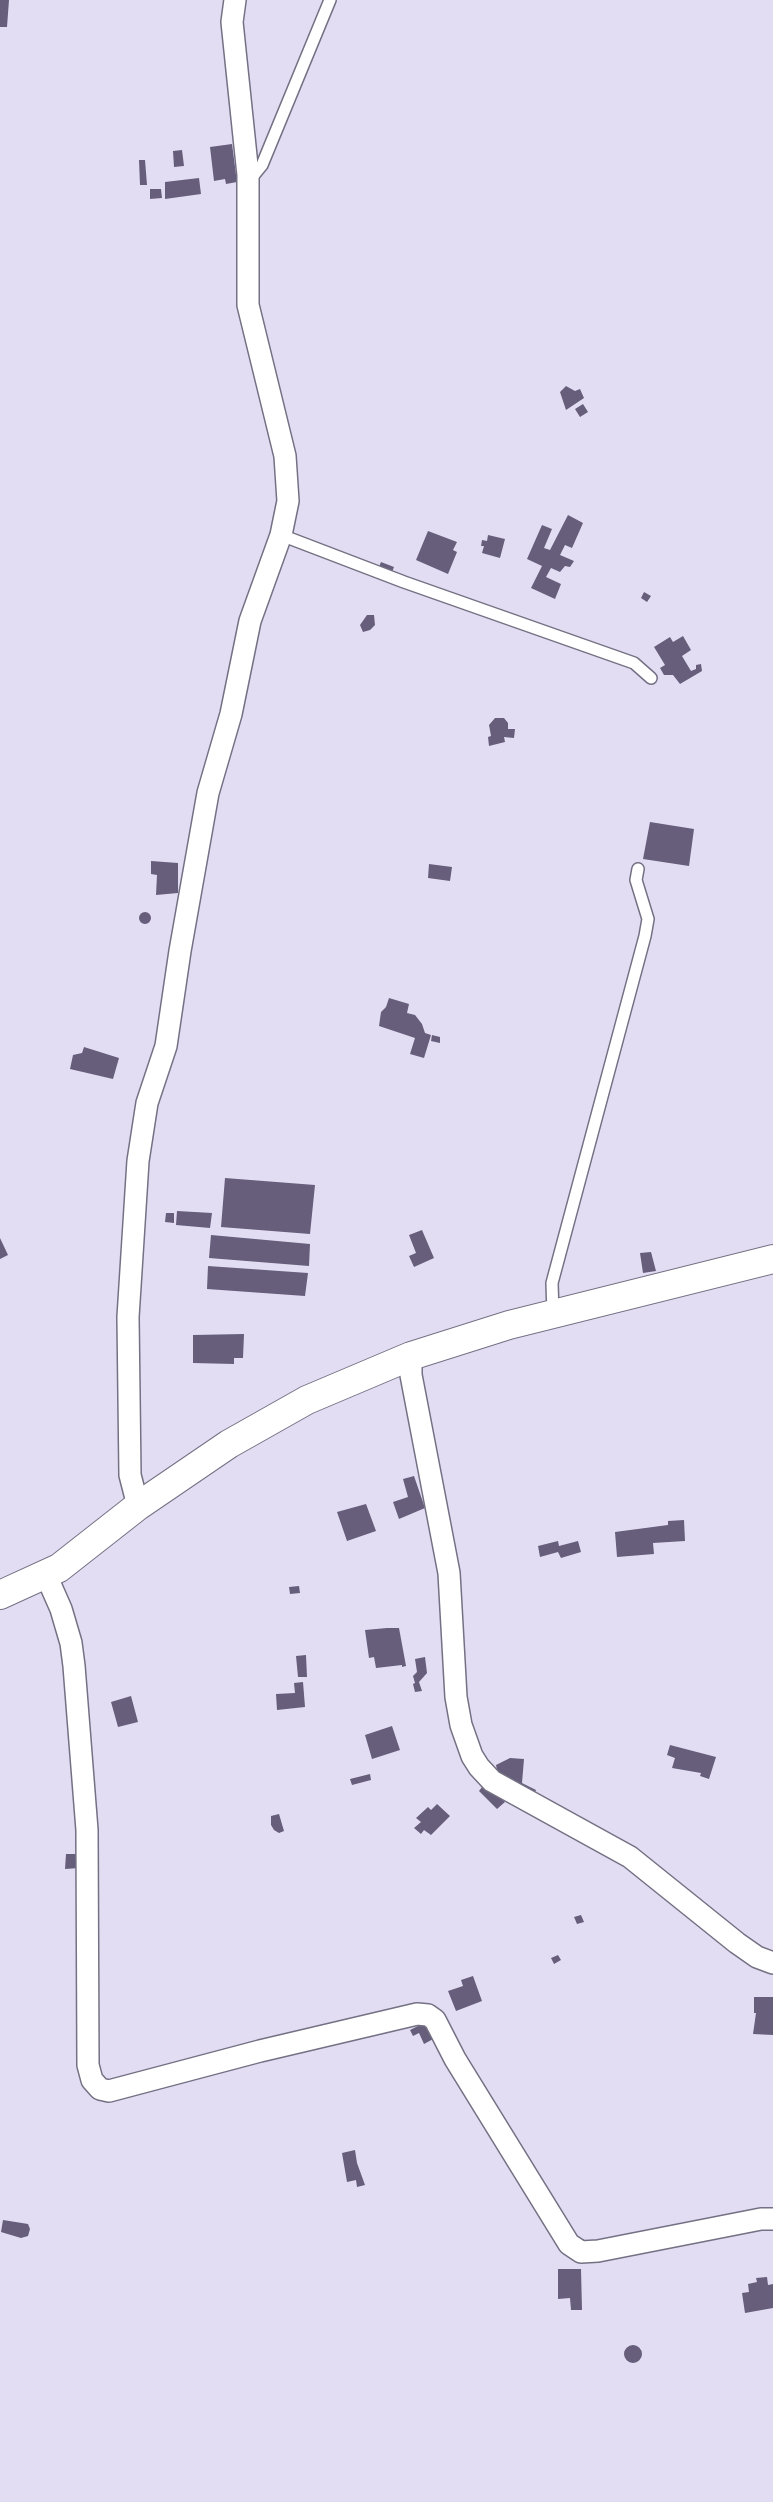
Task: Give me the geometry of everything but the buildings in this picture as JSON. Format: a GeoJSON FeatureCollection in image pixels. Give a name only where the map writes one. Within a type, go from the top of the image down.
{"type":"FeatureCollection","features":[{"type":"Feature","properties":{"kind":"main road"},"geometry":{"type":"LineString","coordinates":[[0,1595],[59,1568],[138,1506],[229,1444],[307,1400],[411,1356],[553,1314],[773,1259]]}},
{"type":"Feature","properties":{"kind":"street"},"geometry":{"type":"LineString","coordinates":[[138,1506],[130,1474],[128,1316],[129,1276],[138,1161],[147,1103],[166,1046],[180,951],[208,793],[231,714],[250,621],[281,535],[288,501],[285,456],[248,305],[248,182],[232,22],[235,0]]}},
{"type":"Feature","properties":{"kind":"street"},"geometry":{"type":"LineString","coordinates":[[411,1356],[411,1375],[449,1573],[456,1697],[461,1725],[478,1768],[492,1781],[630,1857],[737,1943],[757,1957],[773,1963]]}},
{"type":"Feature","properties":{"kind":"street"},"geometry":{"type":"LineString","coordinates":[[46,1575],[61,1609],[71,1643],[74,1666],[87,1830],[88,2064],[92,2080],[100,2089],[109,2091],[270,2049],[417,2014],[428,2015],[435,2020],[455,2059],[569,2244],[581,2252],[598,2251],[761,2219],[773,2219]]}},
{"type":"Feature","properties":{"kind":"lane"},"geometry":{"type":"LineString","coordinates":[[248,182],[262,165],[330,0]]}},
{"type":"Feature","properties":{"kind":"lane"},"geometry":{"type":"LineString","coordinates":[[281,535],[634,663],[651,678]]}},
{"type":"Feature","properties":{"kind":"lane"},"geometry":{"type":"LineString","coordinates":[[553,1314],[552,1283],[645,936],[648,918],[636,880],[638,869]]}}]}
